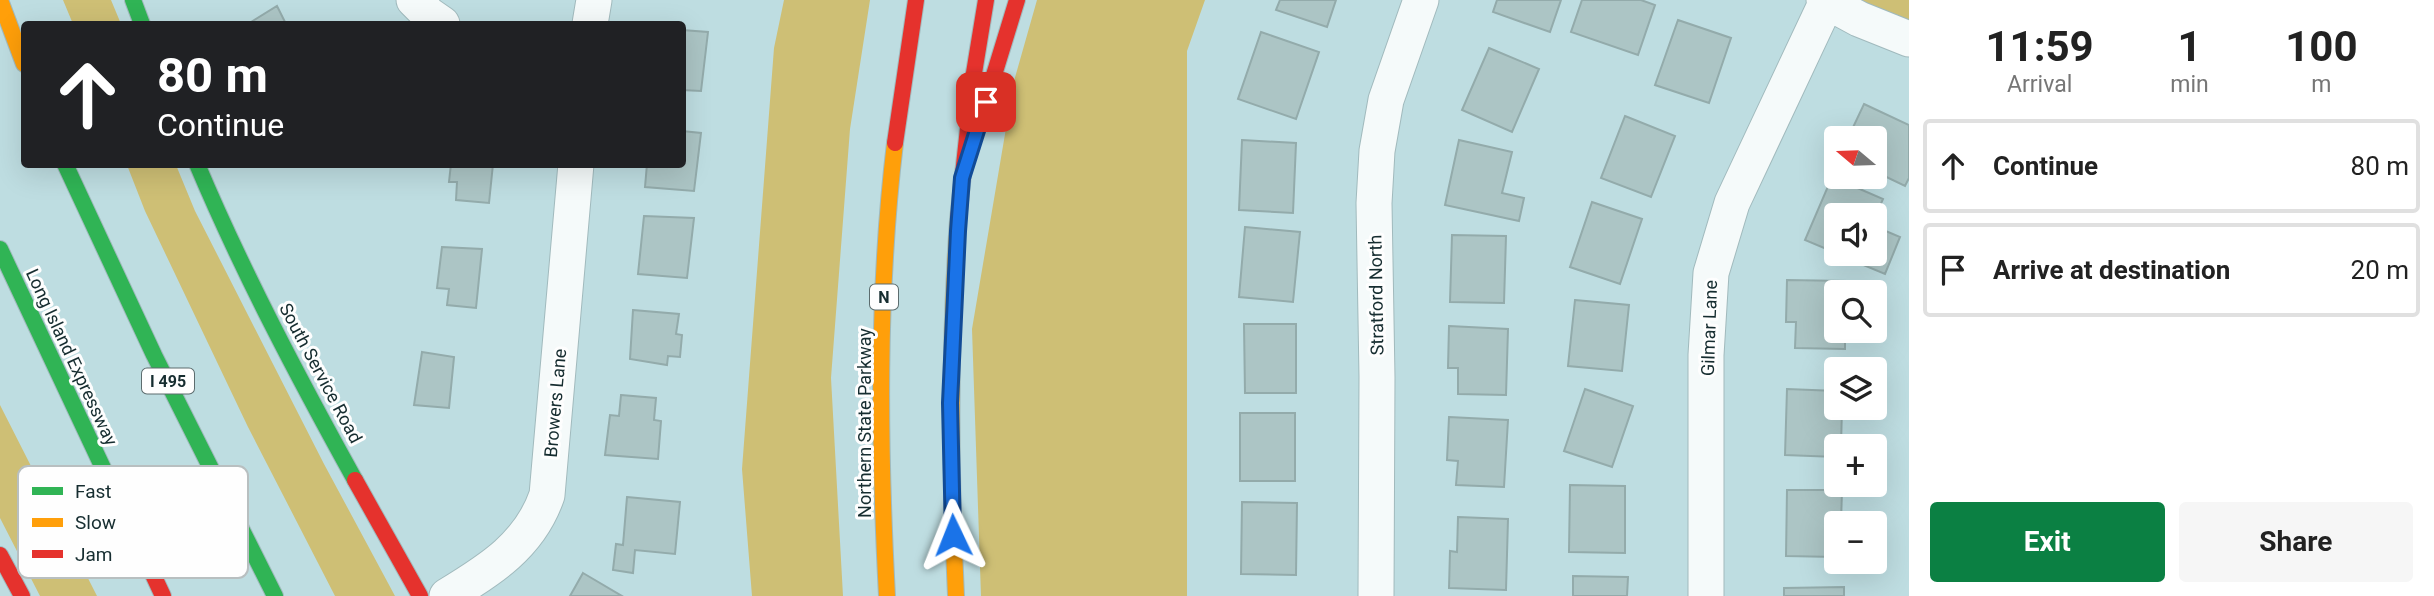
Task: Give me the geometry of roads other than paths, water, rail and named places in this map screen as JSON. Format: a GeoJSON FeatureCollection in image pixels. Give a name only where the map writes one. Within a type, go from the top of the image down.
{"type":"FeatureCollection","features":[{"type":"Feature","properties":{"kind":"main road"},"geometry":{"type":"LineString","coordinates":[[1,0],[21,56]]}},
{"type":"Feature","properties":{"kind":"main road"},"geometry":{"type":"LineString","coordinates":[[133,0],[141,21]]}},
{"type":"Feature","properties":{"kind":"main road","name":"Northern State Parkway"},"geometry":{"type":"LineString","coordinates":[[887,596],[881,458],[885,285],[897,137],[916,0]]}},
{"type":"Feature","properties":{"kind":"main road"},"geometry":{"type":"LineString","coordinates":[[956,596],[951,503],[950,403],[957,243],[975,64],[986,0]]}},
{"type":"Feature","properties":{"kind":"main road"},"geometry":{"type":"LineString","coordinates":[[962,178],[1017,0]]}},
{"type":"Feature","properties":{"kind":"main road","name":"I 495"},"geometry":{"type":"LineString","coordinates":[[67,168],[210,466]]}},
{"type":"Feature","properties":{"kind":"main road","name":"South Service Road"},"geometry":{"type":"LineString","coordinates":[[200,168],[253,284],[308,391],[420,596]]}},
{"type":"Feature","properties":{"kind":"main road","name":"Long Island Expressway"},"geometry":{"type":"LineString","coordinates":[[0,249],[102,466]]}},
{"type":"Feature","properties":{"kind":"main road"},"geometry":{"type":"LineString","coordinates":[[37,367],[79,418]]}},
{"type":"Feature","properties":{"kind":"main road","name":"I 495"},"geometry":{"type":"LineString","coordinates":[[248,542],[275,596]]}},
{"type":"Feature","properties":{"kind":"main road"},"geometry":{"type":"LineString","coordinates":[[0,555],[22,596]]}},
{"type":"Feature","properties":{"kind":"main road","name":"Long Island Expressway"},"geometry":{"type":"LineString","coordinates":[[155,578],[163,596]]}},
{"type":"Feature","properties":{"kind":"street"},"geometry":{"type":"LineString","coordinates":[[414,0],[438,21]]}},
{"type":"Feature","properties":{"kind":"street"},"geometry":{"type":"LineString","coordinates":[[590,21],[594,0]]}},
{"type":"Feature","properties":{"kind":"street","name":"Stratford North"},"geometry":{"type":"LineString","coordinates":[[1376,596],[1377,377],[1374,203],[1377,151],[1386,100],[1421,0]]}},
{"type":"Feature","properties":{"kind":"street"},"geometry":{"type":"LineString","coordinates":[[1826,1],[1859,19],[1909,39]]}},
{"type":"Feature","properties":{"kind":"street","name":"Gilmar Lane"},"geometry":{"type":"LineString","coordinates":[[1706,596],[1706,355],[1711,273],[1732,203],[1826,1]]}},
{"type":"Feature","properties":{"kind":"street","name":"Browers Lane"},"geometry":{"type":"LineString","coordinates":[[447,596],[487,572],[519,545],[541,513],[547,495],[576,168]]}}]}
